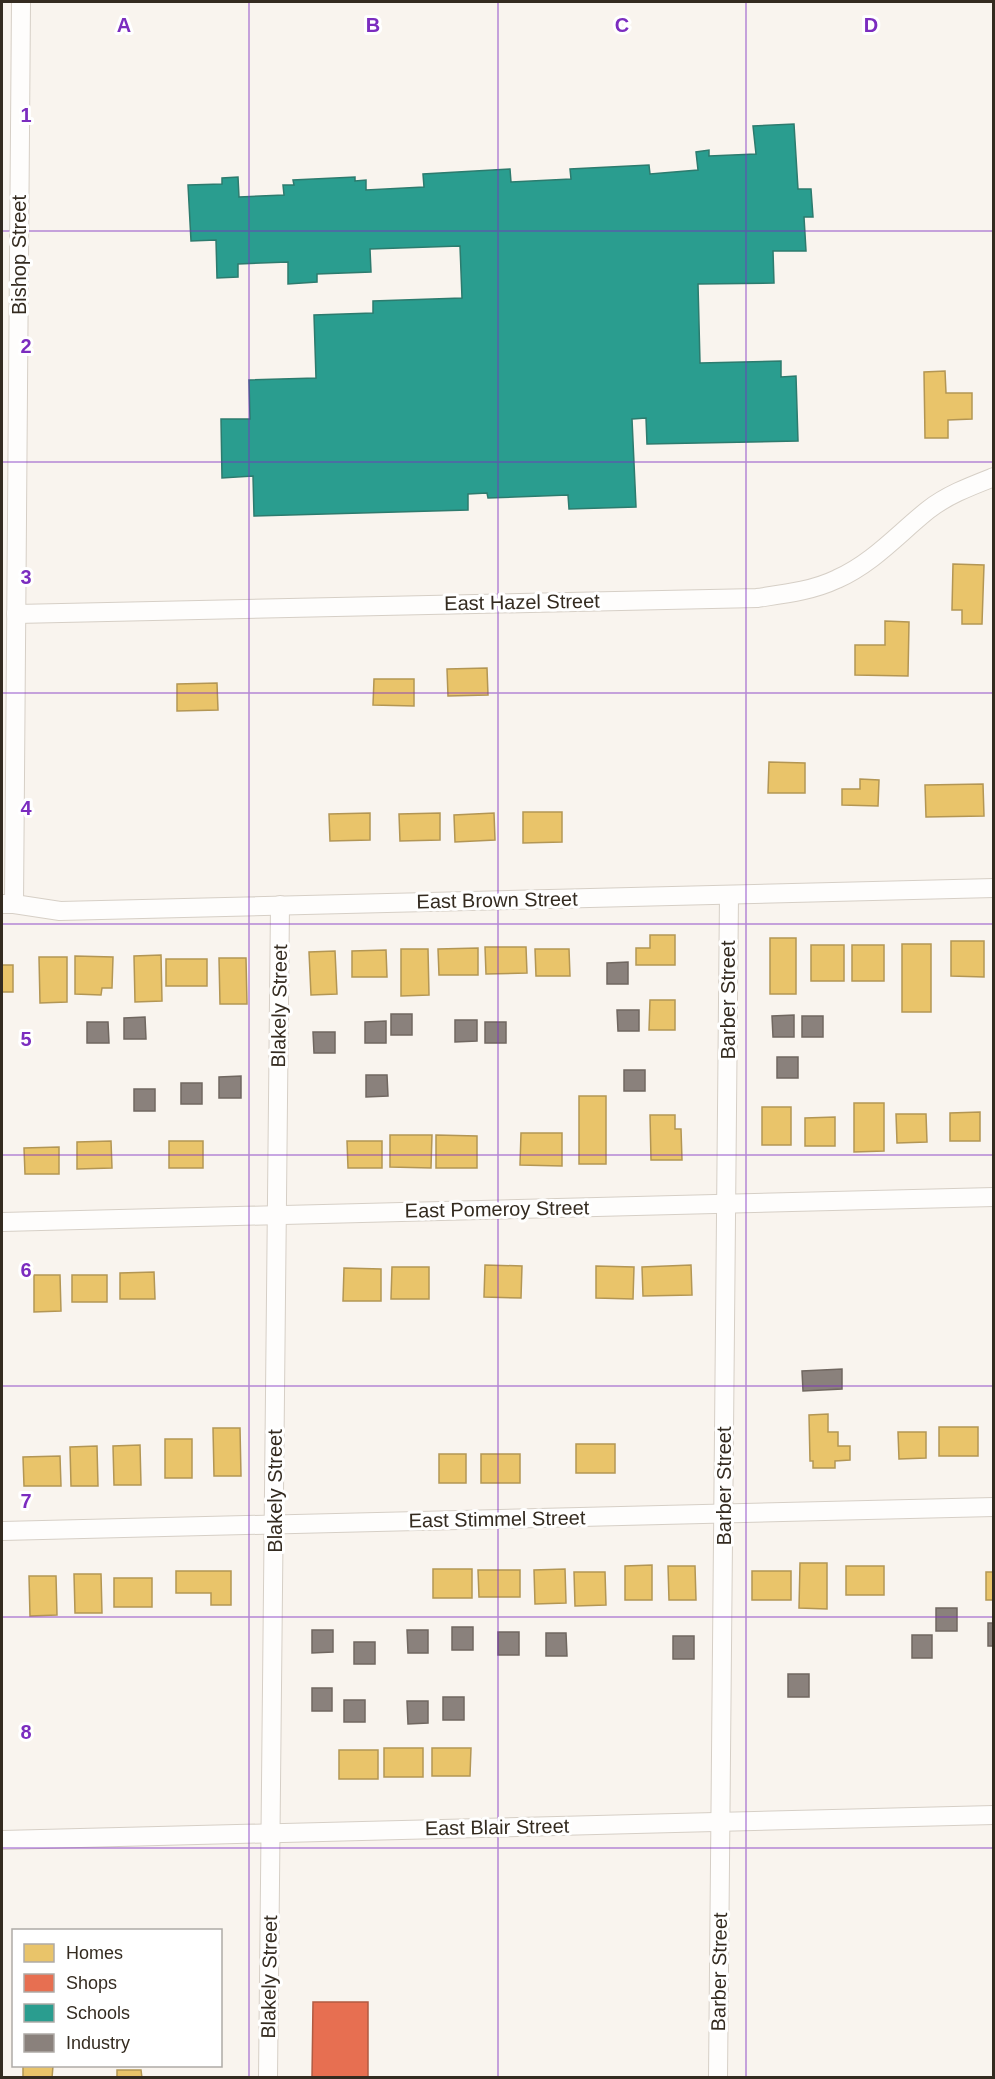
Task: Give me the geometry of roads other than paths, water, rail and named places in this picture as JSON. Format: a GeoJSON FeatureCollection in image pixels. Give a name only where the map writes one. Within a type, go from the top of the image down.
{"type":"FeatureCollection","features":[{"type":"Feature","properties":{"kind":"street","name":"Bishop Street"},"geometry":{"type":"LineString","coordinates":[[8,904],[16,614],[10,273],[21,2]]}},
{"type":"Feature","properties":{"kind":"street","name":"East Hazel Street"},"geometry":{"type":"LineString","coordinates":[[16,614],[746,598],[787,594],[813,588],[846,574],[886,547],[929,509],[993,477]]}},
{"type":"Feature","properties":{"kind":"street","name":"East Brown Street"},"geometry":{"type":"LineString","coordinates":[[8,904],[60,911],[993,888]]}},
{"type":"Feature","properties":{"kind":"street","name":"Barber Street"},"geometry":{"type":"LineString","coordinates":[[718,2078],[729,895]]}},
{"type":"Feature","properties":{"kind":"street","name":"Blakely Street"},"geometry":{"type":"LineString","coordinates":[[268,2078],[280,905]]}},
{"type":"Feature","properties":{"kind":"street","name":"East Pomeroy Street"},"geometry":{"type":"LineString","coordinates":[[2,1222],[993,1197]]}},
{"type":"Feature","properties":{"kind":"street","name":"East Stimmel Street"},"geometry":{"type":"LineString","coordinates":[[2,1531],[993,1507]]}},
{"type":"Feature","properties":{"kind":"street","name":"East Blair Street"},"geometry":{"type":"LineString","coordinates":[[2,1840],[993,1815]]}}]}
